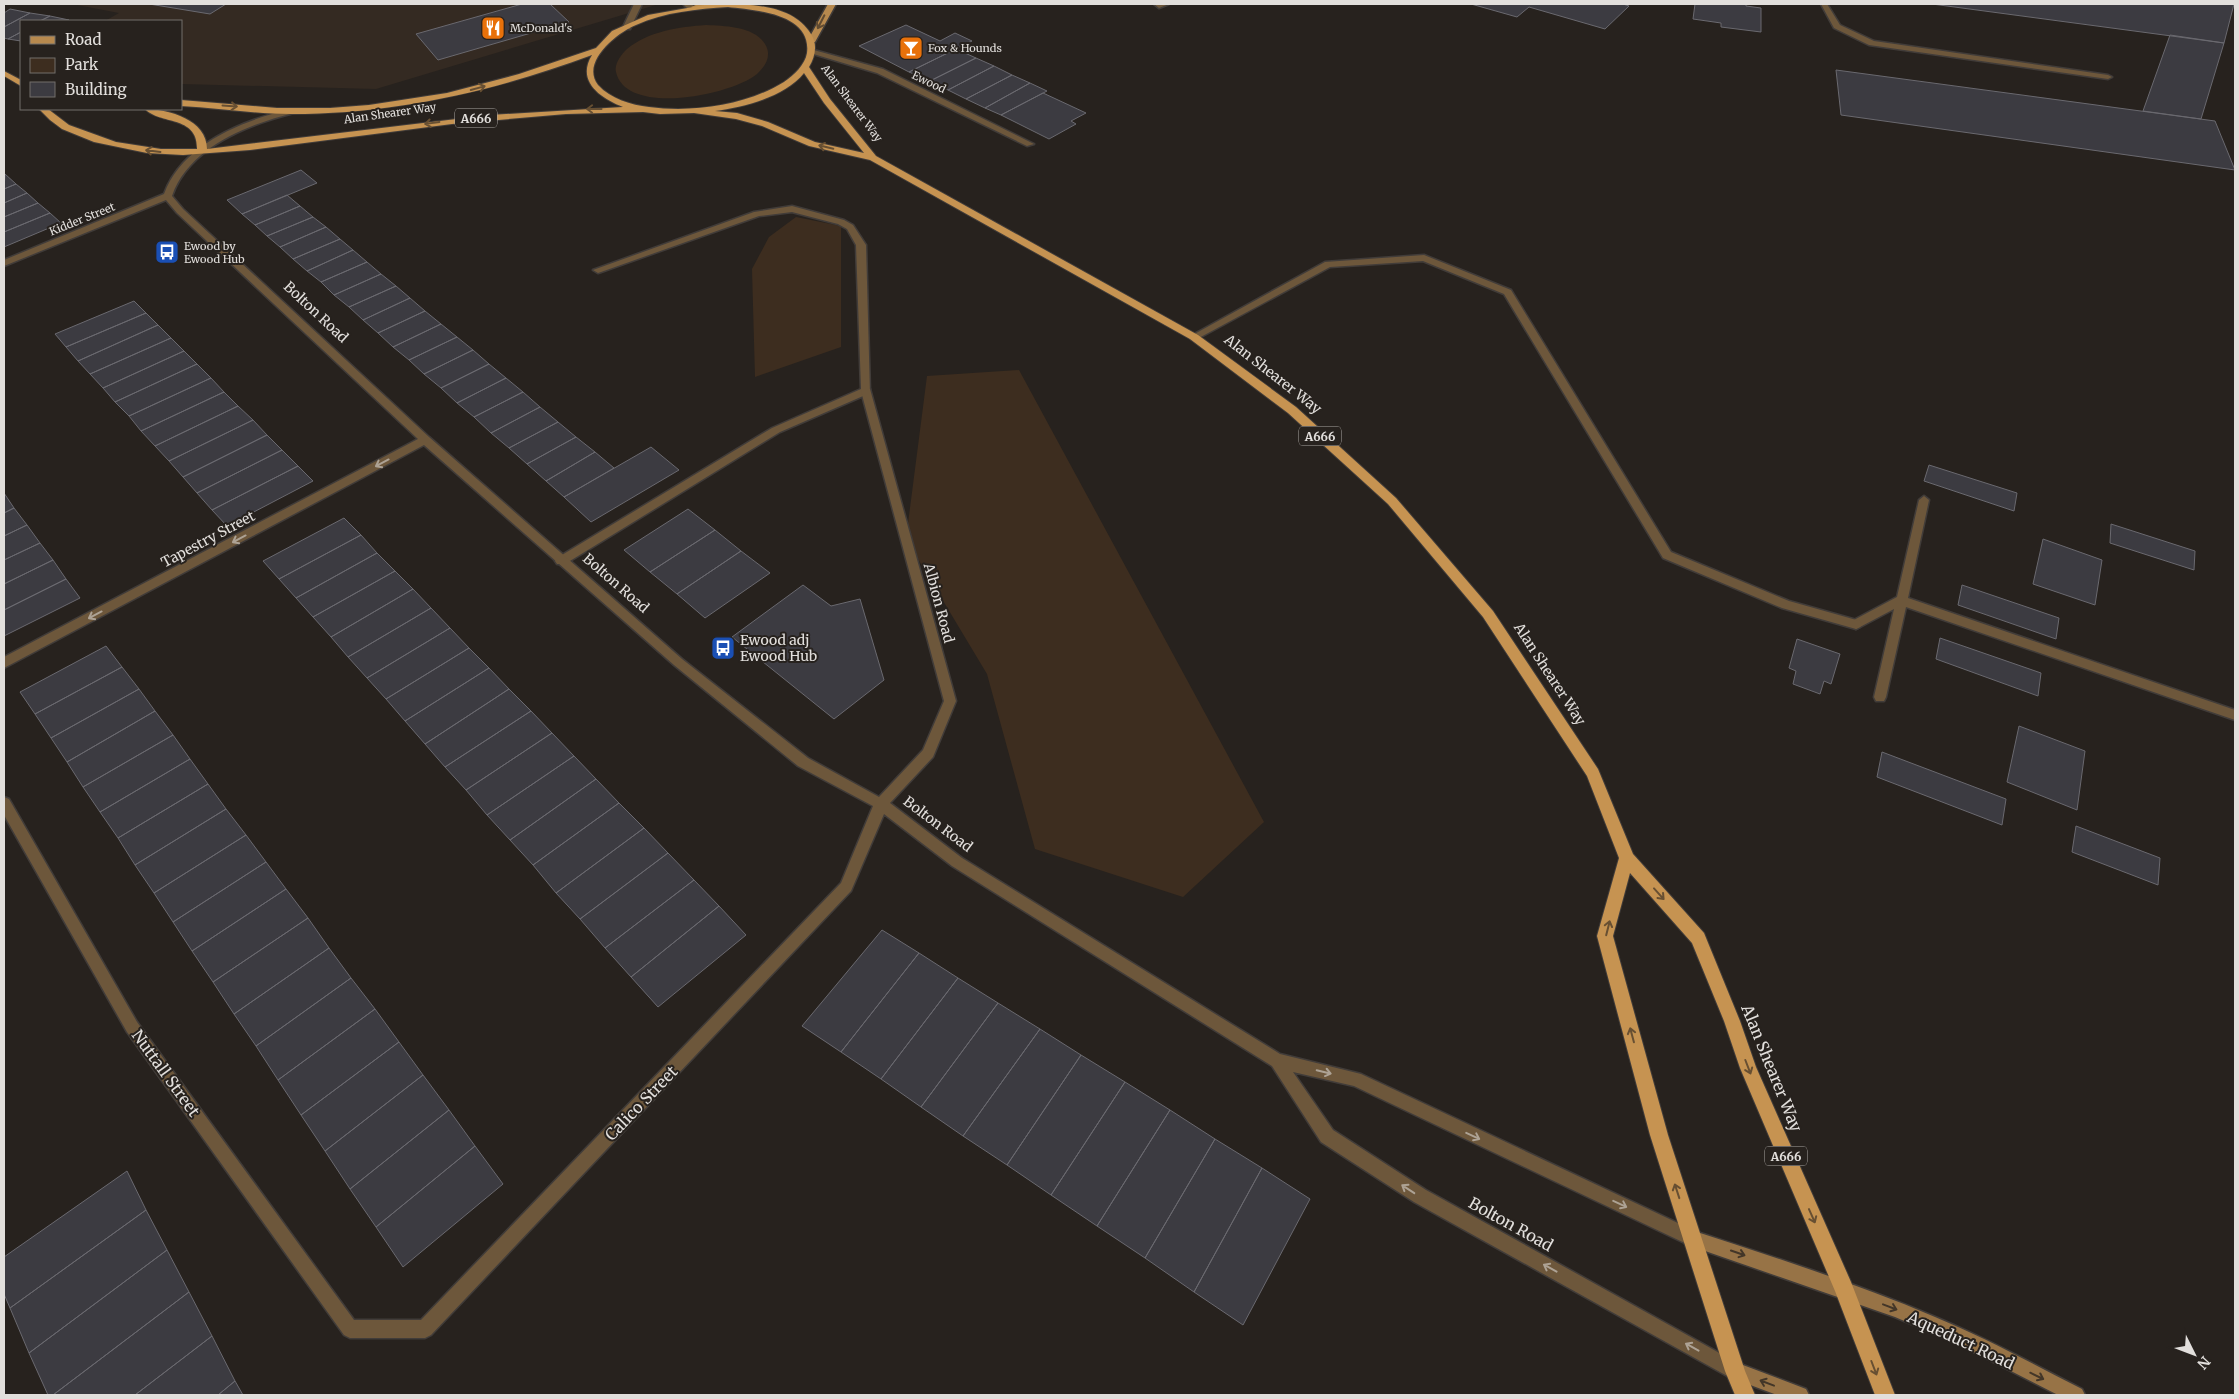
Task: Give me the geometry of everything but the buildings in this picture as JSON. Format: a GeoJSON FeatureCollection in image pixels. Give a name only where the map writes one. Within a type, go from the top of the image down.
{"type":"FeatureCollection","features":[{"type":"Feature","properties":{"kind":"highway","name":"A666"},"geometry":{"type":"LineString","coordinates":[[812,40],[802,26],[783,15],[758,8],[728,5],[691,6],[657,15],[627,26],[609,38],[596,50],[589,68],[595,85],[613,100],[642,109],[696,111],[731,106],[763,96],[788,83],[805,68],[813,51]]}},
{"type":"Feature","properties":{"kind":"highway"},"geometry":{"type":"LineString","coordinates":[[812,40],[813,51]]}},
{"type":"Feature","properties":{"kind":"highway","name":"Alan Shearer Way"},"geometry":{"type":"LineString","coordinates":[[182,103],[291,111],[371,107],[468,91],[541,72],[596,50]]}},
{"type":"Feature","properties":{"kind":"highway","name":"Alan Shearer Way"},"geometry":{"type":"LineString","coordinates":[[805,68],[827,101],[873,158]]}},
{"type":"Feature","properties":{"kind":"highway"},"geometry":{"type":"LineString","coordinates":[[4,73],[20,82]]}},
{"type":"Feature","properties":{"kind":"highway","name":"Alan Shearer Way"},"geometry":{"type":"LineString","coordinates":[[202,151],[517,113],[582,108],[642,109]]}},
{"type":"Feature","properties":{"kind":"highway","name":"A666"},"geometry":{"type":"LineString","coordinates":[[44,110],[50,117],[107,142],[161,152],[202,151]]}},
{"type":"Feature","properties":{"kind":"highway"},"geometry":{"type":"LineString","coordinates":[[152,110],[179,120],[199,132],[203,138],[202,151]]}},
{"type":"Feature","properties":{"kind":"highway","name":"Alan Shearer Way"},"geometry":{"type":"LineString","coordinates":[[696,111],[737,116],[765,124],[812,144],[873,158],[1194,337],[1292,410],[1392,500],[1488,614],[1593,773],[1626,858],[1698,938],[1732,1021],[1748,1068],[1844,1290],[1885,1395]]}},
{"type":"Feature","properties":{"kind":"highway"},"geometry":{"type":"LineString","coordinates":[[1626,858],[1605,936],[1658,1135],[1735,1371],[1745,1395]]}},
{"type":"Feature","properties":{"kind":"main road"},"geometry":{"type":"LineString","coordinates":[[691,6],[705,4]]}},
{"type":"Feature","properties":{"kind":"main road"},"geometry":{"type":"LineString","coordinates":[[812,40],[832,4]]}},
{"type":"Feature","properties":{"kind":"main road","name":"Aqueduct Road"},"geometry":{"type":"LineString","coordinates":[[1691,1238],[1844,1290],[1962,1337],[2076,1395]]}},
{"type":"Feature","properties":{"kind":"main road"},"geometry":{"type":"LineString","coordinates":[[1735,1371],[1800,1395]]}},
{"type":"Feature","properties":{"kind":"street"},"geometry":{"type":"LineString","coordinates":[[627,26],[638,4]]}},
{"type":"Feature","properties":{"kind":"street"},"geometry":{"type":"LineString","coordinates":[[1158,4],[1159,6],[1165,4]]}},
{"type":"Feature","properties":{"kind":"street"},"geometry":{"type":"LineString","coordinates":[[1824,4],[1836,26],[1872,43],[2108,77]]}},
{"type":"Feature","properties":{"kind":"street","name":"Ewood"},"geometry":{"type":"LineString","coordinates":[[813,51],[880,71],[1030,144]]}},
{"type":"Feature","properties":{"kind":"street"},"geometry":{"type":"LineString","coordinates":[[168,196],[172,185],[202,151],[230,131],[291,111]]}},
{"type":"Feature","properties":{"kind":"street","name":"Kidder Street"},"geometry":{"type":"LineString","coordinates":[[4,263],[168,196]]}},
{"type":"Feature","properties":{"kind":"street","name":"Bolton Road"},"geometry":{"type":"LineString","coordinates":[[168,196],[180,211],[425,440],[678,662],[803,762],[881,804],[957,862],[1277,1061],[1356,1079],[1691,1238]]}},
{"type":"Feature","properties":{"kind":"street","name":"Albion Road"},"geometry":{"type":"LineString","coordinates":[[598,270],[758,214],[792,210],[841,222],[850,227],[861,245],[866,391],[950,700],[928,753],[881,804]]}},
{"type":"Feature","properties":{"kind":"street"},"geometry":{"type":"LineString","coordinates":[[1194,337],[1328,264],[1424,258],[1508,292],[1667,555],[1786,605],[1856,624],[1900,600],[2235,715]]}},
{"type":"Feature","properties":{"kind":"street"},"geometry":{"type":"LineString","coordinates":[[561,561],[776,430],[866,391]]}},
{"type":"Feature","properties":{"kind":"street","name":"Tapestry Street"},"geometry":{"type":"LineString","coordinates":[[4,663],[425,440]]}},
{"type":"Feature","properties":{"kind":"street"},"geometry":{"type":"LineString","coordinates":[[1880,697],[1900,600],[1924,500]]}},
{"type":"Feature","properties":{"kind":"street","name":"Nuttall Street"},"geometry":{"type":"LineString","coordinates":[[4,803],[132,1027],[350,1329]]}},
{"type":"Feature","properties":{"kind":"street","name":"Calico Street"},"geometry":{"type":"LineString","coordinates":[[350,1329],[424,1329],[846,887],[881,804]]}},
{"type":"Feature","properties":{"kind":"street","name":"Bolton Road"},"geometry":{"type":"LineString","coordinates":[[1277,1061],[1327,1136],[1420,1196],[1735,1371]]}},
{"type":"Feature","properties":{"kind":"shaded area"},"geometry":{"type":"Polygon","coordinates":[[[72,4],[659,4],[376,89],[182,84],[182,20],[107,20],[119,13],[72,4]]]}},
{"type":"Feature","properties":{"kind":"green space"},"geometry":{"type":"Polygon","coordinates":[[[706,25],[738,28],[760,38],[768,52],[767,60],[763,67],[757,74],[744,82],[726,89],[681,98],[658,98],[639,94],[624,86],[616,72],[616,66],[618,60],[627,49],[655,34],[685,27],[706,25]]]}},
{"type":"Feature","properties":{"kind":"green space"},"geometry":{"type":"Polygon","coordinates":[[[796,217],[841,226],[841,347],[755,377],[752,269],[769,237],[796,217]]]}},
{"type":"Feature","properties":{"kind":"green space"},"geometry":{"type":"Polygon","coordinates":[[[1019,370],[1264,822],[1183,897],[1035,849],[987,674],[906,539],[927,376],[1019,370]]]}},
{"type":"Feature","properties":{"kind":"place","name":"McDonald's"},"geometry":{"type":"Point","coordinates":[493,28]}},
{"type":"Feature","properties":{"kind":"place","name":"Fox & Hounds"},"geometry":{"type":"Point","coordinates":[911,48]}},
{"type":"Feature","properties":{"kind":"place","name":"Ewood by Ewood Hub"},"geometry":{"type":"Point","coordinates":[167,252]}},
{"type":"Feature","properties":{"kind":"place","name":"Ewood adj Ewood Hub"},"geometry":{"type":"Point","coordinates":[723,648]}}]}
